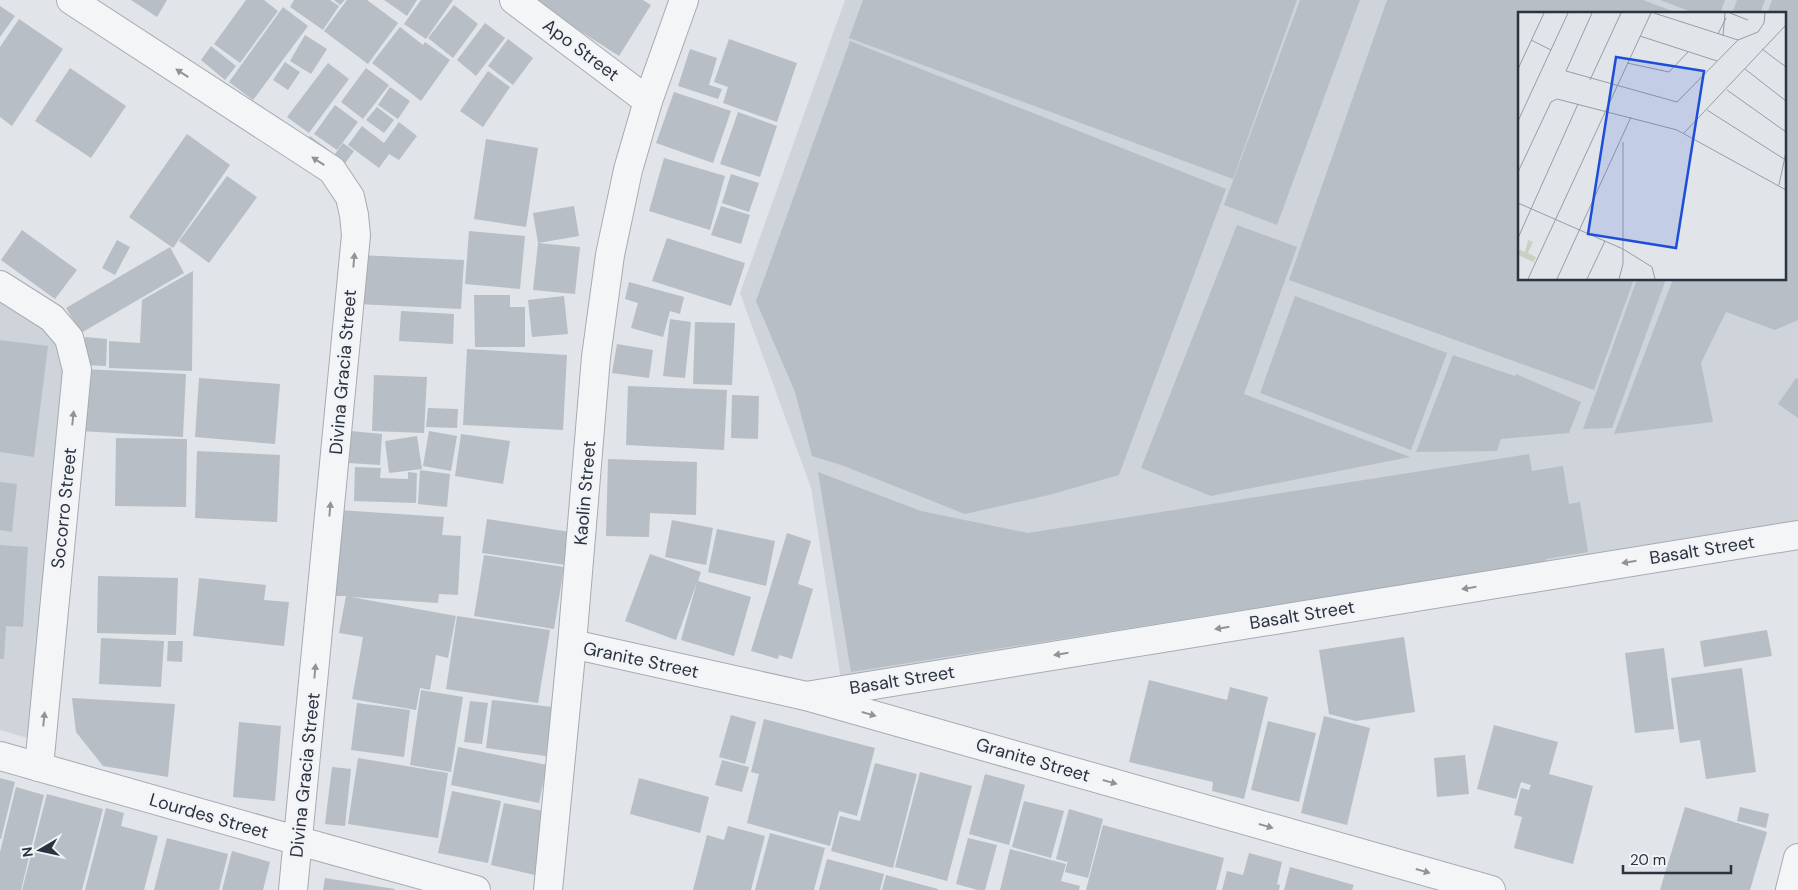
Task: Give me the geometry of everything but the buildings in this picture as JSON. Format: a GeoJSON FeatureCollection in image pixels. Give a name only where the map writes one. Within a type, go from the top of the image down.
{"type":"FeatureCollection","features":[{"type":"Feature","properties":{"kind":"street","name":"Divina Gracia Street"},"geometry":{"type":"LineString","coordinates":[[70,0],[332,170],[350,197],[356,235],[293,890]]}},
{"type":"Feature","properties":{"kind":"street","name":"Apo Street"},"geometry":{"type":"LineString","coordinates":[[514,0],[648,101]]}},
{"type":"Feature","properties":{"kind":"street","name":"Kaolin Street"},"geometry":{"type":"LineString","coordinates":[[548,890],[572,644],[596,357],[610,255],[628,170],[648,101],[684,0]]}},
{"type":"Feature","properties":{"kind":"street","name":"Socorro Street"},"geometry":{"type":"LineString","coordinates":[[0,285],[52,318],[69,338],[78,370],[39,767]]}},
{"type":"Feature","properties":{"kind":"street","name":"Basalt Street"},"geometry":{"type":"LineString","coordinates":[[806,696],[1798,535]]}},
{"type":"Feature","properties":{"kind":"street","name":"Granite Street"},"geometry":{"type":"LineString","coordinates":[[572,644],[806,696],[1491,890]]}},
{"type":"Feature","properties":{"kind":"street","name":"Lourdes Street"},"geometry":{"type":"LineString","coordinates":[[0,756],[299,842],[476,890]]}},
{"type":"Feature","properties":{"kind":"street"},"geometry":{"type":"LineString","coordinates":[[1790,890],[1798,858]]}},
{"type":"Feature","properties":{"kind":"shaded area"},"geometry":{"type":"Polygon","coordinates":[[[845,0],[1798,0],[1798,526],[841,680],[811,488],[740,293],[845,0]]]}},
{"type":"Feature","properties":{"kind":"shaded area"},"geometry":{"type":"Polygon","coordinates":[[[0,301],[77,349],[31,739],[0,730],[0,301]]]}}]}
